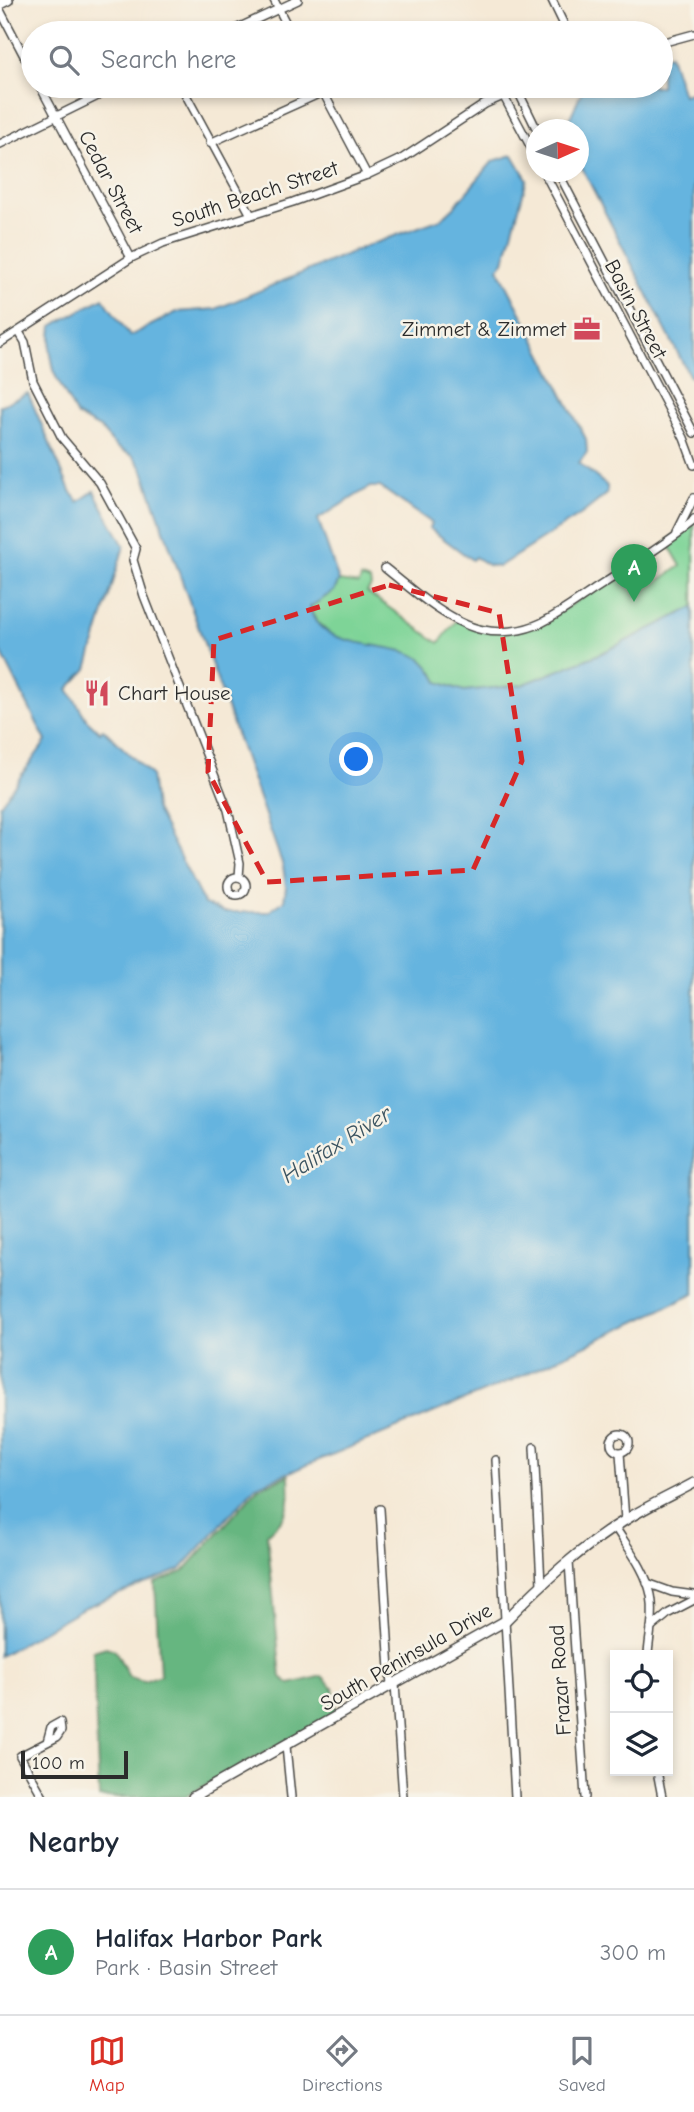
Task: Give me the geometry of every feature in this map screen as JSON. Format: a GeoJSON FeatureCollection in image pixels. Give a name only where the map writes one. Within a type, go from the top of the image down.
{"type":"FeatureCollection","features":[{"type":"Feature","properties":{"kind":"main road"},"geometry":{"type":"LineString","coordinates":[[0,4],[8,0]]}},
{"type":"Feature","properties":{"kind":"main road","name":"South Peninsula Drive"},"geometry":{"type":"LineString","coordinates":[[193,1797],[505,1621],[541,1584],[625,1520],[694,1483]]}},
{"type":"Feature","properties":{"kind":"street"},"geometry":{"type":"LineString","coordinates":[[274,0],[284,21]]}},
{"type":"Feature","properties":{"kind":"street"},"geometry":{"type":"LineString","coordinates":[[252,21],[298,0]]}},
{"type":"Feature","properties":{"kind":"street"},"geometry":{"type":"LineString","coordinates":[[552,0],[562,21]]}},
{"type":"Feature","properties":{"kind":"street"},"geometry":{"type":"LineString","coordinates":[[0,10],[21,50]]}},
{"type":"Feature","properties":{"kind":"street"},"geometry":{"type":"LineString","coordinates":[[673,40],[694,34]]}},
{"type":"Feature","properties":{"kind":"street","name":"Cedar Street"},"geometry":{"type":"LineString","coordinates":[[46,98],[131,258]]}},
{"type":"Feature","properties":{"kind":"street"},"geometry":{"type":"LineString","coordinates":[[0,144],[93,98]]}},
{"type":"Feature","properties":{"kind":"street"},"geometry":{"type":"LineString","coordinates":[[187,98],[251,215]]}},
{"type":"Feature","properties":{"kind":"street"},"geometry":{"type":"LineString","coordinates":[[210,143],[302,98]]}},
{"type":"Feature","properties":{"kind":"street"},"geometry":{"type":"LineString","coordinates":[[326,98],[367,175]]}},
{"type":"Feature","properties":{"kind":"street","name":"South Beach Street"},"geometry":{"type":"LineString","coordinates":[[0,343],[131,258],[163,243],[367,175],[403,158],[497,98]]}},
{"type":"Feature","properties":{"kind":"street"},"geometry":{"type":"LineString","coordinates":[[505,98],[526,137]]}},
{"type":"Feature","properties":{"kind":"street"},"geometry":{"type":"LineString","coordinates":[[521,98],[532,119]]}},
{"type":"Feature","properties":{"kind":"street","name":"Basin Street"},"geometry":{"type":"LineString","coordinates":[[550,182],[657,387],[690,444],[694,465]]}},
{"type":"Feature","properties":{"kind":"street","name":"Basin Street"},"geometry":{"type":"LineString","coordinates":[[563,182],[694,433]]}},
{"type":"Feature","properties":{"kind":"street"},"geometry":{"type":"LineString","coordinates":[[562,204],[572,198]]}},
{"type":"Feature","properties":{"kind":"street"},"geometry":{"type":"LineString","coordinates":[[605,288],[616,282]]}},
{"type":"Feature","properties":{"kind":"street"},"geometry":{"type":"LineString","coordinates":[[626,327],[636,321]]}},
{"type":"Feature","properties":{"kind":"street"},"geometry":{"type":"LineString","coordinates":[[19,332],[25,342],[33,381],[62,438],[100,483],[136,549],[134,560],[144,596],[228,810],[240,863],[239,877]]}},
{"type":"Feature","properties":{"kind":"street"},"geometry":{"type":"LineString","coordinates":[[657,387],[667,381]]}},
{"type":"Feature","properties":{"kind":"street"},"geometry":{"type":"LineString","coordinates":[[675,536],[694,498]]}},
{"type":"Feature","properties":{"kind":"street"},"geometry":{"type":"LineString","coordinates":[[385,568],[466,625],[484,631],[510,631],[540,624],[661,547],[694,519]]}},
{"type":"Feature","properties":{"kind":"street"},"geometry":{"type":"LineString","coordinates":[[534,1447],[541,1584]]}},
{"type":"Feature","properties":{"kind":"street"},"geometry":{"type":"LineString","coordinates":[[620,1453],[625,1520]]}},
{"type":"Feature","properties":{"kind":"street"},"geometry":{"type":"LineString","coordinates":[[496,1460],[515,1797]]}},
{"type":"Feature","properties":{"kind":"street"},"geometry":{"type":"LineString","coordinates":[[380,1509],[403,1797]]}},
{"type":"Feature","properties":{"kind":"street"},"geometry":{"type":"LineString","coordinates":[[615,1528],[647,1583],[651,1595],[649,1650]]}},
{"type":"Feature","properties":{"kind":"street","name":"Frazar Road"},"geometry":{"type":"LineString","coordinates":[[569,1562],[585,1797]]}},
{"type":"Feature","properties":{"kind":"street"},"geometry":{"type":"LineString","coordinates":[[647,1583],[694,1597]]}},
{"type":"Feature","properties":{"kind":"street"},"geometry":{"type":"LineString","coordinates":[[651,1628],[694,1597]]}},
{"type":"Feature","properties":{"kind":"street"},"geometry":{"type":"LineString","coordinates":[[43,1797],[20,1756],[47,1742]]}},
{"type":"Feature","properties":{"kind":"street"},"geometry":{"type":"LineString","coordinates":[[286,1746],[291,1797]]}},
{"type":"Feature","properties":{"kind":"street"},"geometry":{"type":"LineString","coordinates":[[658,1776],[662,1797]]}},
{"type":"Feature","properties":{"kind":"highlighted area"},"geometry":{"type":"Polygon","coordinates":[[[389,585],[499,613],[522,761],[473,870],[267,882],[208,772],[214,640],[389,585]]]}},
{"type":"Feature","properties":{"kind":"green space"},"geometry":{"type":"Polygon","coordinates":[[[694,519],[694,607],[602,653],[522,685],[464,691],[438,682],[433,672],[332,636],[319,624],[310,606],[334,591],[339,581],[359,584],[361,578],[370,581],[371,586],[367,592],[439,643],[457,620],[503,631],[540,624],[618,575],[637,595],[681,566],[667,542],[694,519]]]}},
{"type":"Feature","properties":{"kind":"green space"},"geometry":{"type":"Polygon","coordinates":[[[289,1475],[288,1508],[281,1521],[267,1534],[281,1677],[290,1684],[322,1676],[333,1687],[336,1713],[185,1797],[99,1797],[93,1651],[106,1647],[115,1650],[129,1677],[144,1681],[160,1675],[155,1583],[183,1572],[258,1488],[289,1475]]]}},
{"type":"Feature","properties":{"kind":"water"},"geometry":{"type":"Polygon","coordinates":[[[673,64],[683,95],[694,92],[694,375],[690,377],[589,181],[589,119],[569,119],[579,98],[673,98],[673,64]]]}},
{"type":"Feature","properties":{"kind":"water","name":"Halifax River"},"geometry":{"type":"Polygon","coordinates":[[[513,155],[526,177],[504,262],[498,268],[586,439],[587,452],[579,463],[607,486],[607,494],[583,513],[498,567],[488,565],[475,557],[472,560],[429,528],[432,523],[380,487],[370,487],[318,519],[339,581],[334,591],[310,607],[316,621],[326,631],[340,638],[418,657],[432,671],[438,682],[464,691],[522,685],[602,653],[694,607],[694,1294],[515,1379],[256,1486],[180,1570],[83,1608],[0,1656],[0,805],[46,741],[0,650],[0,406],[28,393],[68,486],[78,502],[94,491],[124,546],[87,669],[68,689],[87,720],[100,732],[103,729],[151,775],[155,808],[204,904],[224,912],[268,912],[284,901],[286,887],[283,866],[142,468],[133,456],[116,447],[100,428],[77,416],[55,375],[50,350],[52,326],[103,298],[130,336],[177,312],[216,309],[364,247],[441,219],[493,161],[513,155]]]}},
{"type":"Feature","properties":{"kind":"place","name":"Zimmet & Zimmet"},"geometry":{"type":"Point","coordinates":[587,329]}},
{"type":"Feature","properties":{"kind":"place","name":"Halifax Harbor Park"},"geometry":{"type":"Point","coordinates":[634,602]}},
{"type":"Feature","properties":{"kind":"place","name":"Chart House"},"geometry":{"type":"Point","coordinates":[97,693]}}]}
